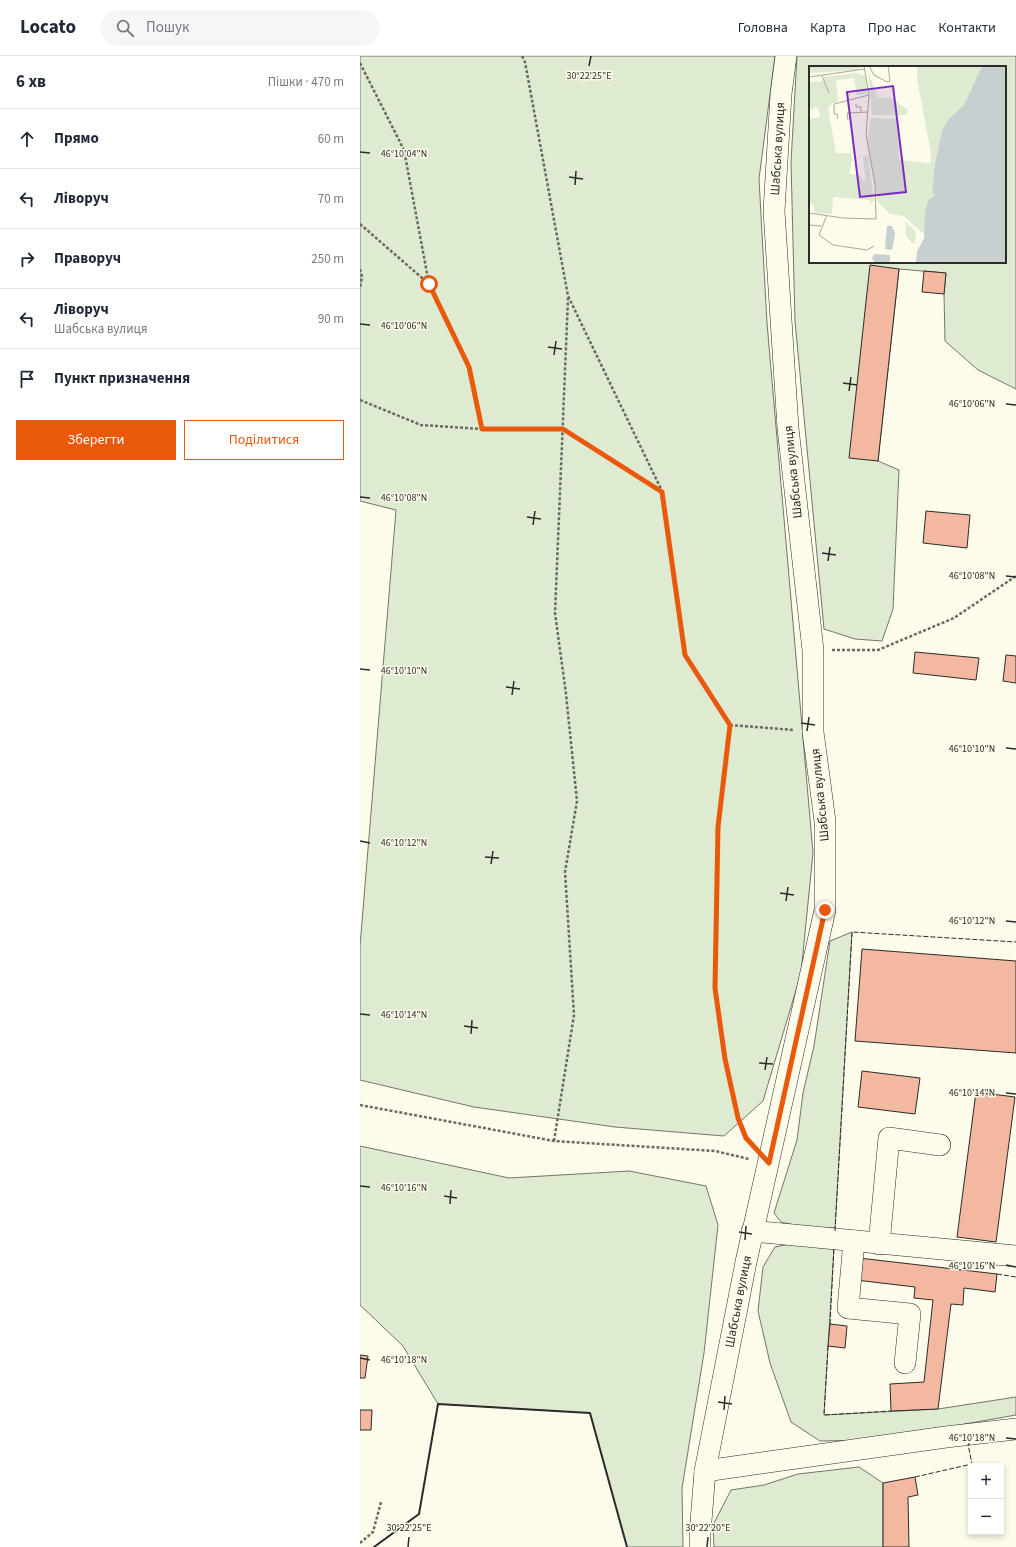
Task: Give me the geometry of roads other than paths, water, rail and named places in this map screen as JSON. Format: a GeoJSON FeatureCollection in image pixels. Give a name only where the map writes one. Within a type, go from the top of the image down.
{"type":"FeatureCollection","features":[{"type":"Feature","properties":{"kind":"street","name":"Шабська вулиця"},"geometry":{"type":"LineString","coordinates":[[700,1547],[705,1471],[752,1231],[769,1163],[825,910],[825,821],[813,732],[813,650],[788,428],[774,212],[786,56]]}},
{"type":"Feature","properties":{"kind":"street"},"geometry":{"type":"LineString","coordinates":[[879,1244],[889,1138],[940,1145]]}},
{"type":"Feature","properties":{"kind":"street"},"geometry":{"type":"LineString","coordinates":[[752,1231],[1016,1256]]}},
{"type":"Feature","properties":{"kind":"street"},"geometry":{"type":"LineString","coordinates":[[854,1241],[848,1308],[910,1314],[905,1363]]}},
{"type":"Feature","properties":{"kind":"street"},"geometry":{"type":"LineString","coordinates":[[705,1471],[946,1437],[1016,1429]]}}]}
